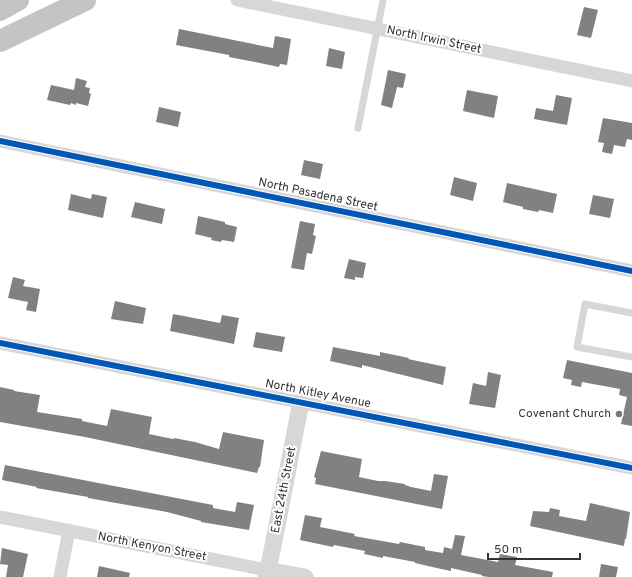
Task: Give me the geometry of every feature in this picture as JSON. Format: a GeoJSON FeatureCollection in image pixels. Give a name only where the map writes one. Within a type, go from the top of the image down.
{"type":"FeatureCollection","features":[{"type":"Feature","properties":{"kind":"highway"},"geometry":{"type":"LineString","coordinates":[[0,10],[18,0]]}},
{"type":"Feature","properties":{"kind":"highway"},"geometry":{"type":"LineString","coordinates":[[0,41],[85,0]]}},
{"type":"Feature","properties":{"kind":"street","name":"North Irwin Street"},"geometry":{"type":"LineString","coordinates":[[237,0],[632,81]]}},
{"type":"Feature","properties":{"kind":"street","name":"North Pasadena Street"},"geometry":{"type":"LineString","coordinates":[[0,141],[632,271]]}},
{"type":"Feature","properties":{"kind":"street","name":"North Kitley Avenue"},"geometry":{"type":"LineString","coordinates":[[0,343],[632,468]]}},
{"type":"Feature","properties":{"kind":"street","name":"East 24th Street"},"geometry":{"type":"LineString","coordinates":[[266,573],[271,556],[301,402]]}},
{"type":"Feature","properties":{"kind":"street","name":"North Kenyon Street"},"geometry":{"type":"LineString","coordinates":[[0,517],[69,530],[266,573],[305,577]]}},
{"type":"Feature","properties":{"kind":"street"},"geometry":{"type":"LineString","coordinates":[[60,577],[69,530]]}},
{"type":"Feature","properties":{"kind":"lane"},"geometry":{"type":"LineString","coordinates":[[358,128],[384,0]]}},
{"type":"Feature","properties":{"kind":"lane"},"geometry":{"type":"LineString","coordinates":[[632,313],[585,304],[577,347],[632,357]]}},
{"type":"Feature","properties":{"kind":"building"},"geometry":{"type":"Polygon","coordinates":[[[584,7],[598,10],[591,38],[577,35],[584,7]]]}},
{"type":"Feature","properties":{"kind":"building"},"geometry":{"type":"Polygon","coordinates":[[[179,29],[273,48],[275,36],[291,39],[287,65],[280,64],[279,67],[229,57],[229,55],[176,45],[179,29]]]}},
{"type":"Feature","properties":{"kind":"building"},"geometry":{"type":"Polygon","coordinates":[[[329,48],[345,52],[342,69],[326,66],[329,48]]]}},
{"type":"Feature","properties":{"kind":"building"},"geometry":{"type":"Polygon","coordinates":[[[388,70],[406,74],[403,88],[397,87],[392,108],[381,105],[388,70]]]}},
{"type":"Feature","properties":{"kind":"building"},"geometry":{"type":"Polygon","coordinates":[[[76,78],[87,81],[85,87],[90,88],[89,93],[91,94],[88,106],[76,103],[76,105],[71,103],[70,105],[47,100],[51,85],[74,90],[76,78]]]}},
{"type":"Feature","properties":{"kind":"building"},"geometry":{"type":"Polygon","coordinates":[[[467,90],[498,96],[494,118],[463,111],[467,90]]]}},
{"type":"Feature","properties":{"kind":"building"},"geometry":{"type":"Polygon","coordinates":[[[556,95],[572,98],[567,125],[534,119],[536,108],[553,111],[556,95]]]}},
{"type":"Feature","properties":{"kind":"building"},"geometry":{"type":"Polygon","coordinates":[[[159,107],[181,112],[178,127],[156,122],[159,107]]]}},
{"type":"Feature","properties":{"kind":"building"},"geometry":{"type":"Polygon","coordinates":[[[603,118],[632,123],[632,140],[627,139],[625,147],[614,145],[612,154],[602,152],[604,143],[598,142],[603,118]]]}},
{"type":"Feature","properties":{"kind":"building"},"geometry":{"type":"Polygon","coordinates":[[[304,160],[323,164],[320,179],[301,175],[304,160]]]}},
{"type":"Feature","properties":{"kind":"building"},"geometry":{"type":"Polygon","coordinates":[[[454,177],[477,183],[473,201],[450,195],[454,177]]]}},
{"type":"Feature","properties":{"kind":"building"},"geometry":{"type":"Polygon","coordinates":[[[507,183],[557,194],[553,213],[523,209],[523,207],[503,202],[507,183]]]}},
{"type":"Feature","properties":{"kind":"building"},"geometry":{"type":"Polygon","coordinates":[[[71,194],[91,199],[92,194],[107,197],[103,218],[68,210],[71,194]]]}},
{"type":"Feature","properties":{"kind":"building"},"geometry":{"type":"Polygon","coordinates":[[[593,195],[614,199],[610,218],[589,214],[593,195]]]}},
{"type":"Feature","properties":{"kind":"building"},"geometry":{"type":"Polygon","coordinates":[[[135,202],[165,209],[162,224],[131,217],[135,202]]]}},
{"type":"Feature","properties":{"kind":"building"},"geometry":{"type":"Polygon","coordinates":[[[198,216],[225,222],[225,224],[237,227],[234,242],[211,240],[212,238],[195,234],[198,216]]]}},
{"type":"Feature","properties":{"kind":"building"},"geometry":{"type":"Polygon","coordinates":[[[300,221],[315,224],[313,235],[316,236],[312,254],[307,253],[304,270],[291,268],[300,221]]]}},
{"type":"Feature","properties":{"kind":"building"},"geometry":{"type":"Polygon","coordinates":[[[349,259],[366,263],[363,278],[355,277],[355,280],[344,278],[349,259]]]}},
{"type":"Feature","properties":{"kind":"building"},"geometry":{"type":"Polygon","coordinates":[[[13,277],[25,280],[23,286],[40,289],[36,312],[26,310],[28,302],[8,298],[13,277]]]}},
{"type":"Feature","properties":{"kind":"building"},"geometry":{"type":"Polygon","coordinates":[[[115,301],[146,308],[143,324],[111,319],[115,301]]]}},
{"type":"Feature","properties":{"kind":"building"},"geometry":{"type":"Polygon","coordinates":[[[173,314],[220,323],[222,315],[239,318],[234,344],[170,331],[173,314]]]}},
{"type":"Feature","properties":{"kind":"building"},"geometry":{"type":"Polygon","coordinates":[[[256,332],[285,337],[282,352],[253,347],[256,332]]]}},
{"type":"Feature","properties":{"kind":"building"},"geometry":{"type":"Polygon","coordinates":[[[333,347],[380,356],[380,352],[446,367],[443,385],[362,365],[362,368],[330,361],[333,347]]]}},
{"type":"Feature","properties":{"kind":"building"},"geometry":{"type":"Polygon","coordinates":[[[567,360],[632,373],[632,426],[621,424],[627,397],[619,395],[620,389],[582,382],[581,387],[571,385],[572,380],[563,378],[567,360]]]}},
{"type":"Feature","properties":{"kind":"building"},"geometry":{"type":"Polygon","coordinates":[[[488,372],[501,375],[495,408],[469,404],[473,383],[486,386],[488,372]]]}},
{"type":"Feature","properties":{"kind":"building"},"geometry":{"type":"Polygon","coordinates":[[[0,387],[40,395],[37,412],[82,419],[82,421],[107,426],[111,409],[152,417],[149,434],[195,442],[219,449],[223,432],[264,440],[260,467],[257,473],[85,437],[0,422],[0,387]]]}},
{"type":"Feature","properties":{"kind":"building"},"geometry":{"type":"Polygon","coordinates":[[[321,451],[362,459],[359,477],[378,481],[405,484],[411,487],[431,491],[434,474],[448,476],[442,509],[315,484],[316,478],[314,477],[321,451]]]}},
{"type":"Feature","properties":{"kind":"building"},"geometry":{"type":"Polygon","coordinates":[[[5,465],[213,505],[213,508],[235,512],[237,502],[254,505],[249,530],[201,522],[167,512],[36,488],[37,487],[2,480],[5,465]]]}},
{"type":"Feature","properties":{"kind":"building"},"geometry":{"type":"Polygon","coordinates":[[[590,503],[630,512],[624,546],[530,526],[533,511],[549,512],[550,508],[560,510],[559,516],[586,521],[590,503]]]}},
{"type":"Feature","properties":{"kind":"building"},"geometry":{"type":"Polygon","coordinates":[[[305,515],[322,518],[320,527],[355,534],[354,536],[425,547],[425,550],[443,553],[444,547],[452,549],[455,535],[465,536],[461,555],[498,562],[500,554],[517,557],[515,565],[553,572],[552,577],[488,577],[451,568],[451,571],[415,562],[364,554],[365,551],[334,545],[333,547],[300,540],[305,515]]]}},
{"type":"Feature","properties":{"kind":"building"},"geometry":{"type":"Polygon","coordinates":[[[2,548],[28,554],[23,577],[6,577],[8,565],[0,564],[2,548]]]}},
{"type":"Feature","properties":{"kind":"building"},"geometry":{"type":"Polygon","coordinates":[[[601,564],[618,567],[616,577],[599,577],[601,564]]]}},
{"type":"Feature","properties":{"kind":"building"},"geometry":{"type":"Polygon","coordinates":[[[99,566],[130,573],[129,577],[97,577],[99,566]]]}},
{"type":"Feature","properties":{"kind":"cycle path"},"geometry":{"type":"LineString","coordinates":[[0,141],[632,271]]}},
{"type":"Feature","properties":{"kind":"cycle path"},"geometry":{"type":"LineString","coordinates":[[0,343],[632,468]]}},
{"type":"Feature","properties":{"kind":"place","name":"Covenant Church"},"geometry":{"type":"Point","coordinates":[619,414]}}]}
